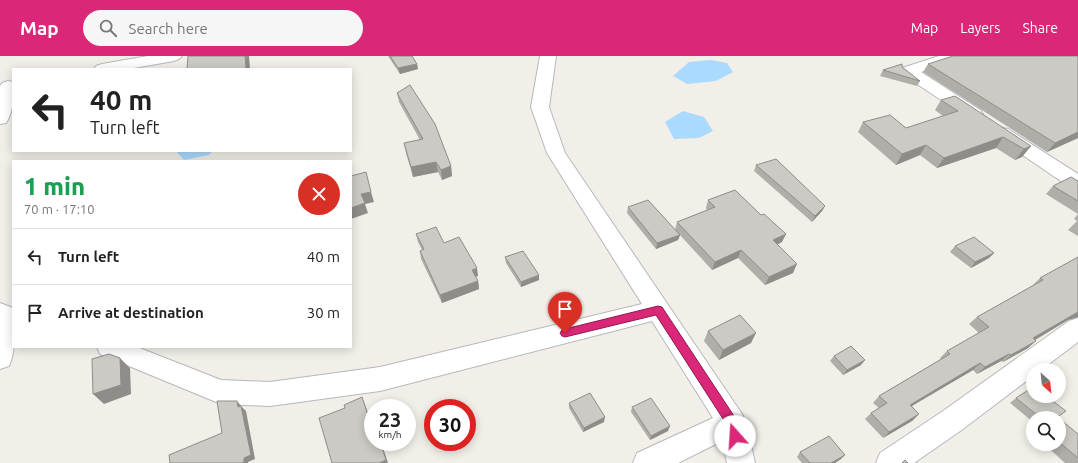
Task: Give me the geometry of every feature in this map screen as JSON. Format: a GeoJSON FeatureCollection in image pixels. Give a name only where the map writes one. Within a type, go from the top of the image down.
{"type":"FeatureCollection","features":[{"type":"Feature","properties":{"kind":"street"},"geometry":{"type":"LineString","coordinates":[[108,68],[174,56]]}},
{"type":"Feature","properties":{"kind":"street"},"geometry":{"type":"LineString","coordinates":[[548,56],[540,108],[556,153],[732,423],[741,463]]}},
{"type":"Feature","properties":{"kind":"street"},"geometry":{"type":"LineString","coordinates":[[955,56],[908,71],[930,87],[958,103],[1078,183]]}},
{"type":"Feature","properties":{"kind":"street"},"geometry":{"type":"LineString","coordinates":[[0,119],[7,86]]}},
{"type":"Feature","properties":{"kind":"street"},"geometry":{"type":"LineString","coordinates":[[112,348],[221,392],[270,394],[380,379],[658,310]]}},
{"type":"Feature","properties":{"kind":"street"},"geometry":{"type":"LineString","coordinates":[[0,358],[6,314]]}},
{"type":"Feature","properties":{"kind":"street"},"geometry":{"type":"LineString","coordinates":[[890,463],[953,420],[1078,328]]}},
{"type":"Feature","properties":{"kind":"street"},"geometry":{"type":"LineString","coordinates":[[647,463],[732,423]]}},
{"type":"Feature","properties":{"kind":"water"},"geometry":{"type":"Polygon","coordinates":[[[711,60],[727,63],[733,72],[716,81],[687,84],[673,76],[689,62],[711,60]]]}},
{"type":"Feature","properties":{"kind":"water"},"geometry":{"type":"Polygon","coordinates":[[[683,111],[704,117],[713,131],[699,138],[674,139],[665,122],[683,111]]]}},
{"type":"Feature","properties":{"kind":"water"},"geometry":{"type":"Polygon","coordinates":[[[177,152],[212,152],[209,155],[184,160],[177,152]]]}},
{"type":"Feature","properties":{"kind":"building"},"geometry":{"type":"Polygon","coordinates":[[[188,56],[245,56],[246,68],[187,68],[188,56]]]}},
{"type":"Feature","properties":{"kind":"building"},"geometry":{"type":"Polygon","coordinates":[[[390,56],[412,56],[417,64],[398,68],[390,56]]]}},
{"type":"Feature","properties":{"kind":"building"},"geometry":{"type":"Polygon","coordinates":[[[953,56],[1078,56],[1078,132],[1055,143],[928,64],[953,56]]]}},
{"type":"Feature","properties":{"kind":"building"},"geometry":{"type":"Polygon","coordinates":[[[902,64],[902,67],[920,81],[883,70],[902,64]]]}},
{"type":"Feature","properties":{"kind":"building"},"geometry":{"type":"Polygon","coordinates":[[[410,85],[435,124],[451,166],[441,170],[436,162],[411,167],[404,143],[423,139],[397,93],[410,85]]]}},
{"type":"Feature","properties":{"kind":"building"},"geometry":{"type":"Polygon","coordinates":[[[955,96],[1031,146],[1024,149],[1003,137],[944,158],[926,145],[902,154],[863,122],[890,115],[906,128],[958,111],[941,100],[955,96]]]}},
{"type":"Feature","properties":{"kind":"building"},"geometry":{"type":"Polygon","coordinates":[[[776,159],[825,206],[815,216],[756,165],[776,159]]]}},
{"type":"Feature","properties":{"kind":"building"},"geometry":{"type":"Polygon","coordinates":[[[366,172],[371,192],[361,194],[365,203],[352,208],[352,176],[366,172]]]}},
{"type":"Feature","properties":{"kind":"building"},"geometry":{"type":"Polygon","coordinates":[[[1071,177],[1078,181],[1078,201],[1053,186],[1071,177]]]}},
{"type":"Feature","properties":{"kind":"building"},"geometry":{"type":"Polygon","coordinates":[[[735,190],[761,215],[764,214],[786,234],[773,240],[797,264],[769,277],[741,250],[715,262],[677,222],[715,207],[708,200],[735,190]]]}},
{"type":"Feature","properties":{"kind":"building"},"geometry":{"type":"Polygon","coordinates":[[[648,200],[680,235],[657,243],[628,207],[648,200]]]}},
{"type":"Feature","properties":{"kind":"building"},"geometry":{"type":"Polygon","coordinates":[[[436,227],[444,243],[459,237],[477,268],[472,270],[478,281],[440,295],[420,251],[424,249],[416,234],[436,227]]]}},
{"type":"Feature","properties":{"kind":"building"},"geometry":{"type":"Polygon","coordinates":[[[974,237],[994,253],[975,262],[955,246],[974,237]]]}},
{"type":"Feature","properties":{"kind":"building"},"geometry":{"type":"Polygon","coordinates":[[[523,251],[539,275],[521,282],[505,257],[523,251]]]}},
{"type":"Feature","properties":{"kind":"building"},"geometry":{"type":"Polygon","coordinates":[[[1078,257],[1078,312],[1033,338],[1036,341],[1011,355],[1009,354],[985,367],[980,363],[910,405],[919,414],[889,432],[871,413],[887,403],[879,396],[950,354],[947,351],[989,327],[977,317],[1043,280],[1040,278],[1078,257]]]}},
{"type":"Feature","properties":{"kind":"building"},"geometry":{"type":"Polygon","coordinates":[[[740,315],[756,333],[723,350],[708,331],[740,315]]]}},
{"type":"Feature","properties":{"kind":"building"},"geometry":{"type":"Polygon","coordinates":[[[851,346],[865,360],[847,370],[834,356],[851,346]]]}},
{"type":"Feature","properties":{"kind":"building"},"geometry":{"type":"Polygon","coordinates":[[[109,354],[120,358],[121,385],[93,394],[92,359],[109,354]]]}},
{"type":"Feature","properties":{"kind":"building"},"geometry":{"type":"Polygon","coordinates":[[[1026,392],[1026,403],[1055,403],[1066,411],[1032,411],[1016,398],[1026,392]]]}},
{"type":"Feature","properties":{"kind":"building"},"geometry":{"type":"Polygon","coordinates":[[[590,393],[605,417],[584,428],[569,403],[590,393]]]}},
{"type":"Feature","properties":{"kind":"building"},"geometry":{"type":"Polygon","coordinates":[[[362,397],[364,403],[364,451],[383,451],[386,460],[379,463],[332,463],[319,418],[345,408],[344,405],[362,397]]]}},
{"type":"Feature","properties":{"kind":"building"},"geometry":{"type":"Polygon","coordinates":[[[651,398],[670,426],[651,436],[632,407],[651,398]]]}},
{"type":"Feature","properties":{"kind":"building"},"geometry":{"type":"Polygon","coordinates":[[[217,401],[237,401],[238,407],[241,406],[251,455],[244,458],[244,462],[242,463],[170,463],[169,455],[222,433],[217,401]]]}},
{"type":"Feature","properties":{"kind":"building"},"geometry":{"type":"Polygon","coordinates":[[[1066,424],[1078,434],[1078,458],[1066,448],[1066,424]]]}},
{"type":"Feature","properties":{"kind":"building"},"geometry":{"type":"Polygon","coordinates":[[[829,436],[845,455],[831,463],[810,463],[800,452],[829,436]]]}},
{"type":"Feature","properties":{"kind":"route"},"geometry":{"type":"LineString","coordinates":[[565,333],[658,310],[732,423],[735,436]]}}]}
